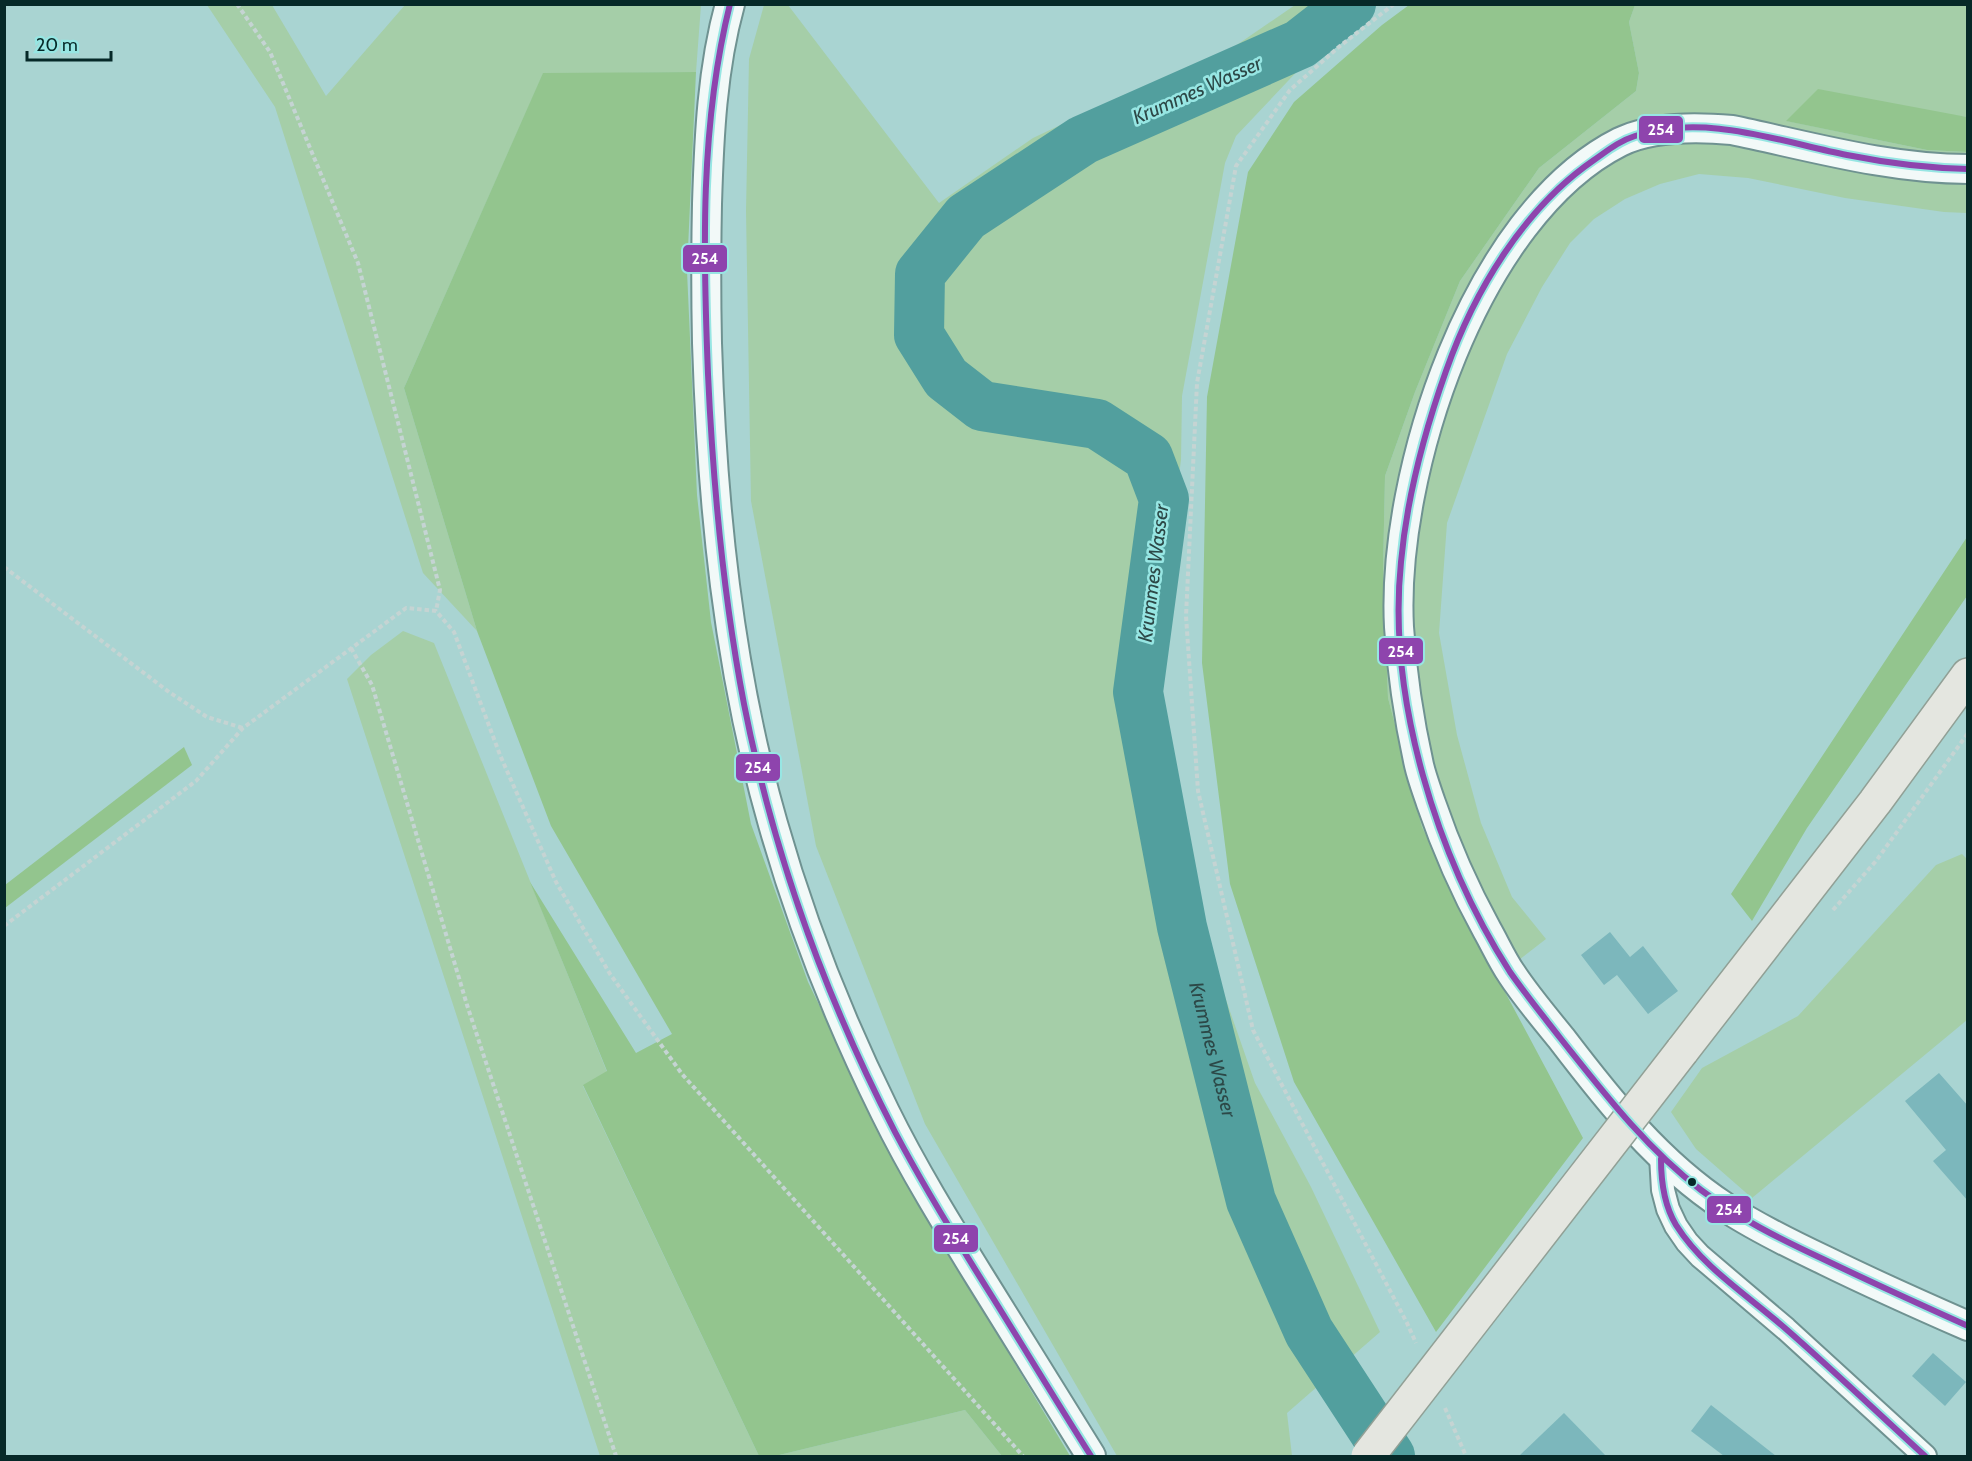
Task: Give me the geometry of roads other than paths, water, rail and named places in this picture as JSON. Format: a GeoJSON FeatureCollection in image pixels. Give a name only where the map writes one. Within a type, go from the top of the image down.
{"type":"FeatureCollection","features":[{"type":"Feature","properties":{"kind":"main road"},"geometry":{"type":"LineString","coordinates":[[1368,1456],[1868,811],[1968,675]]}},
{"type":"Feature","properties":{"kind":"street"},"geometry":{"type":"LineString","coordinates":[[730,4],[720,47],[708,160],[705,287],[709,414],[718,527],[731,627],[748,721],[772,821],[824,976],[852,1044],[886,1114],[950,1229],[1091,1456]]}},
{"type":"Feature","properties":{"kind":"street"},"geometry":{"type":"LineString","coordinates":[[1968,169],[1939,169],[1890,163],[1732,130],[1707,128],[1652,133],[1622,141],[1575,170],[1533,212],[1497,264],[1460,333],[1441,383],[1412,488],[1400,557],[1399,625],[1406,693],[1419,768],[1443,839],[1473,905],[1510,972],[1629,1125],[1661,1156],[1722,1206],[1773,1236],[1968,1326]]}},
{"type":"Feature","properties":{"kind":"street"},"geometry":{"type":"LineString","coordinates":[[1596,1167],[1629,1125]]}},
{"type":"Feature","properties":{"kind":"street"},"geometry":{"type":"LineString","coordinates":[[1661,1156],[1663,1190],[1668,1209],[1687,1242],[1925,1456]]}},
{"type":"Feature","properties":{"kind":"waterway","name":"Krummes Wasser"},"geometry":{"type":"LineString","coordinates":[[1351,4],[1300,44],[1083,140],[966,217],[920,274],[919,335],[946,378],[982,406],[1097,424],[1148,457],[1164,499],[1138,692],[1182,927],[1251,1201],[1309,1332],[1390,1456]]}}]}
